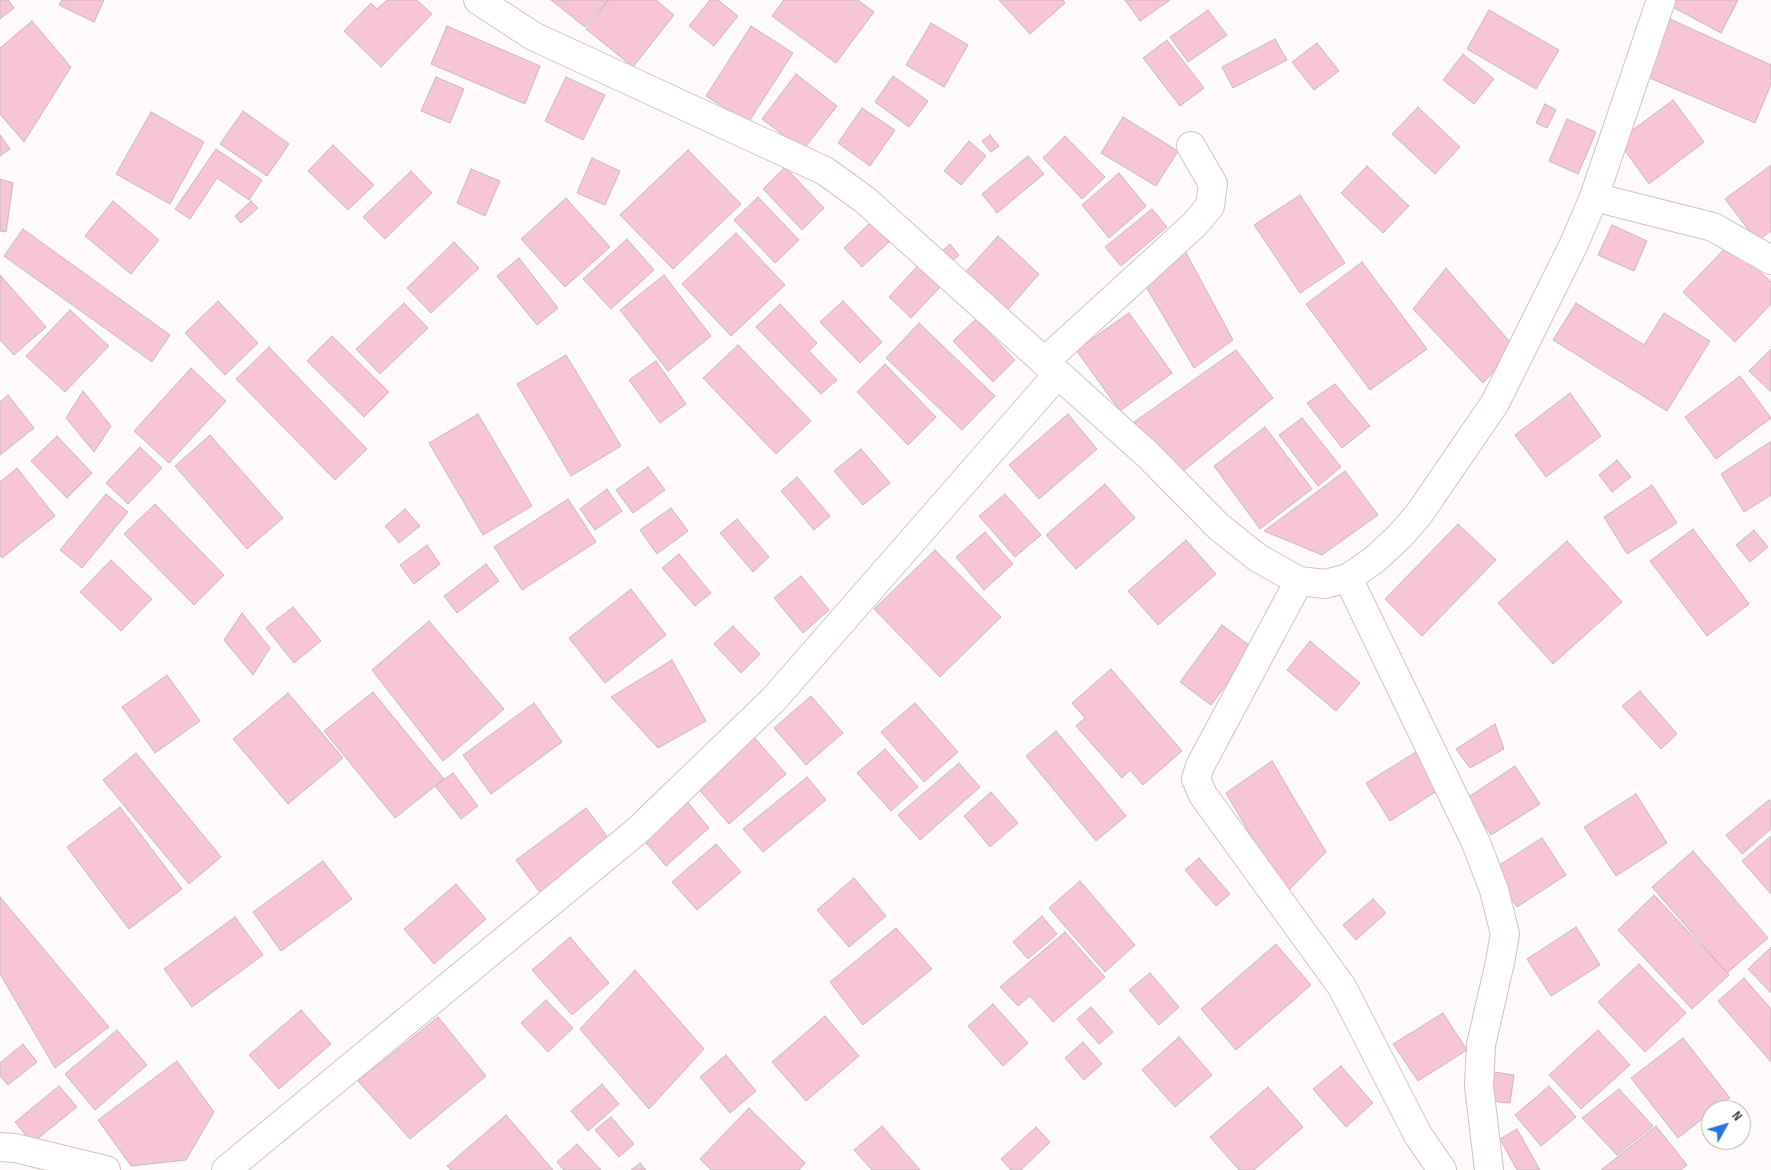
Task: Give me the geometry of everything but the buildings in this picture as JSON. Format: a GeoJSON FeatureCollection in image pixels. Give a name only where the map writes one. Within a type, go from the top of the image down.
{"type":"FeatureCollection","features":[{"type":"Feature","properties":{"kind":"street"},"geometry":{"type":"LineString","coordinates":[[478,0],[533,36],[825,171],[865,200],[1148,455],[1220,527],[1258,558],[1300,581],[1325,584],[1348,578],[1374,560],[1400,536],[1419,514],[1495,403],[1574,244],[1594,197],[1657,1]]}},
{"type":"Feature","properties":{"kind":"street"},"geometry":{"type":"LineString","coordinates":[[226,1170],[638,831],[774,699],[1051,368],[1195,224],[1210,206],[1212,184],[1191,146]]}},
{"type":"Feature","properties":{"kind":"street"},"geometry":{"type":"LineString","coordinates":[[1594,197],[1713,227],[1771,260]]}},
{"type":"Feature","properties":{"kind":"street"},"geometry":{"type":"LineString","coordinates":[[1348,578],[1476,843],[1496,899],[1505,934],[1481,1045],[1479,1086],[1489,1170]]}},
{"type":"Feature","properties":{"kind":"street"},"geometry":{"type":"LineString","coordinates":[[1300,581],[1200,766],[1196,779],[1203,795],[1342,987],[1418,1135],[1442,1170]]}},
{"type":"Feature","properties":{"kind":"street"},"geometry":{"type":"LineString","coordinates":[[0,1147],[15,1148],[106,1170]]}}]}
